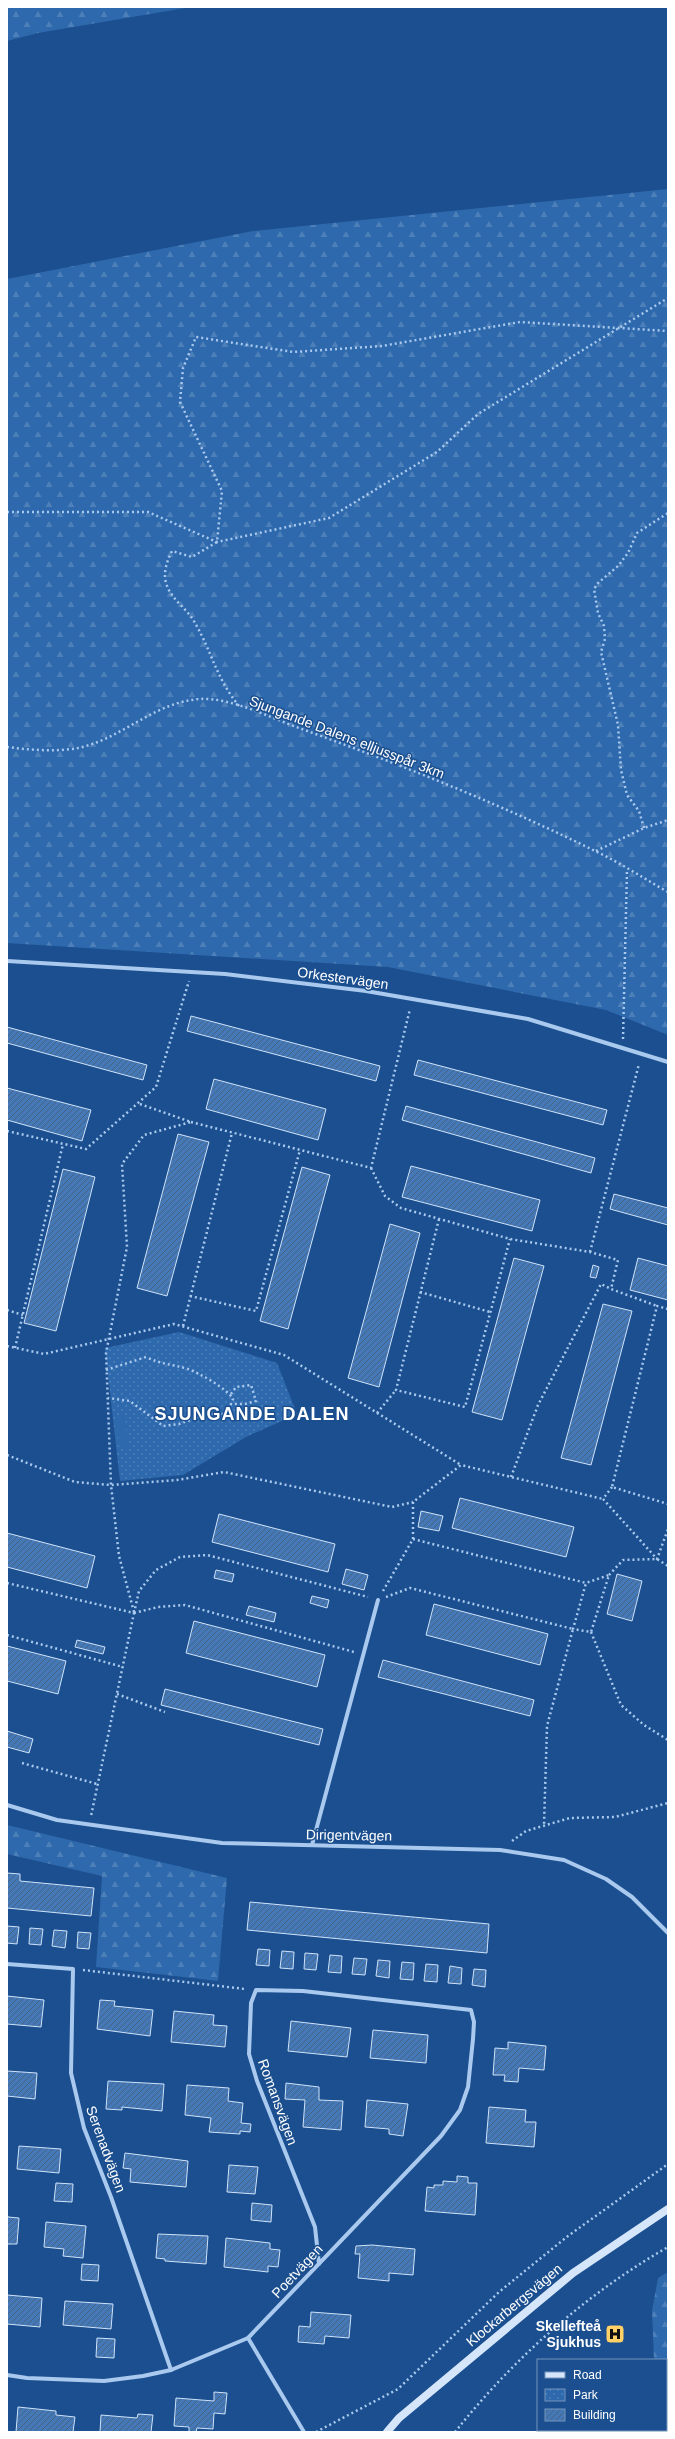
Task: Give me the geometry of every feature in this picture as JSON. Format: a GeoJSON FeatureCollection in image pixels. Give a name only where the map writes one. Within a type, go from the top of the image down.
{"type":"FeatureCollection","features":[{"type":"Feature","properties":{"kind":"main road","name":"Klockarbergsvägen"},"geometry":{"type":"LineString","coordinates":[[387,2432],[400,2418],[573,2273],[668,2209]]}},
{"type":"Feature","properties":{"kind":"street","name":"Orkestervägen"},"geometry":{"type":"LineString","coordinates":[[7,960],[192,971],[358,990],[528,1019],[668,1062]]}},
{"type":"Feature","properties":{"kind":"street"},"geometry":{"type":"LineString","coordinates":[[312,1845],[378,1600]]}},
{"type":"Feature","properties":{"kind":"street","name":"Dirigentvägen"},"geometry":{"type":"LineString","coordinates":[[7,1805],[57,1820],[222,1843],[500,1850],[564,1860],[606,1879],[632,1897],[668,1933]]}},
{"type":"Feature","properties":{"kind":"street"},"geometry":{"type":"LineString","coordinates":[[7,1964],[73,1969]]}},
{"type":"Feature","properties":{"kind":"street","name":"Serenadvägen"},"geometry":{"type":"LineString","coordinates":[[73,1969],[71,2074],[84,2128],[111,2197],[171,2370]]}},
{"type":"Feature","properties":{"kind":"street","name":"Poetvägen"},"geometry":{"type":"LineString","coordinates":[[7,2375],[27,2378],[104,2381],[171,2370],[248,2338],[441,2136],[460,2110],[468,2087],[474,2022],[471,2010],[303,1991],[256,1990]]}},
{"type":"Feature","properties":{"kind":"street","name":"Romansvägen"},"geometry":{"type":"LineString","coordinates":[[256,1990],[251,2003],[249,2054],[257,2081],[315,2227],[319,2264]]}},
{"type":"Feature","properties":{"kind":"street"},"geometry":{"type":"LineString","coordinates":[[248,2338],[304,2432]]}},
{"type":"Feature","properties":{"kind":"path"},"geometry":{"type":"LineString","coordinates":[[239,706],[224,688],[195,621],[179,605],[166,583],[166,563],[172,551],[192,557],[217,542],[329,518],[437,452],[478,414],[668,298]]}},
{"type":"Feature","properties":{"kind":"path"},"geometry":{"type":"LineString","coordinates":[[217,542],[222,491],[180,402],[183,368],[196,337],[293,352],[382,346],[520,322],[668,331]]}},
{"type":"Feature","properties":{"kind":"path"},"geometry":{"type":"LineString","coordinates":[[7,512],[148,512],[217,542]]}},
{"type":"Feature","properties":{"kind":"path"},"geometry":{"type":"LineString","coordinates":[[644,828],[639,811],[627,795],[621,770],[618,725],[601,652],[605,639],[604,626],[598,613],[594,589],[598,583],[618,566],[628,553],[637,533],[668,513]]}},
{"type":"Feature","properties":{"kind":"path","name":"Sjungande Dalens elljusspår 3km"},"geometry":{"type":"LineString","coordinates":[[7,748],[30,750],[78,748],[110,736],[144,716],[176,702],[202,698],[227,702],[333,740],[502,807],[595,851],[668,892]]}},
{"type":"Feature","properties":{"kind":"path"},"geometry":{"type":"LineString","coordinates":[[595,851],[644,828],[668,820]]}},
{"type":"Feature","properties":{"kind":"path"},"geometry":{"type":"LineString","coordinates":[[623,1048],[627,869]]}},
{"type":"Feature","properties":{"kind":"path"},"geometry":{"type":"LineString","coordinates":[[7,1131],[86,1149],[156,1087],[192,971]]}},
{"type":"Feature","properties":{"kind":"path"},"geometry":{"type":"LineString","coordinates":[[412,999],[371,1168],[385,1196],[401,1208],[510,1239],[590,1252],[618,1260],[611,1289]]}},
{"type":"Feature","properties":{"kind":"path"},"geometry":{"type":"LineString","coordinates":[[590,1252],[641,1053]]}},
{"type":"Feature","properties":{"kind":"path"},"geometry":{"type":"LineString","coordinates":[[137,1103],[191,1122],[371,1168]]}},
{"type":"Feature","properties":{"kind":"path"},"geometry":{"type":"LineString","coordinates":[[134,1613],[119,1556],[111,1485],[106,1370],[106,1353],[127,1247],[122,1164],[144,1135],[191,1122]]}},
{"type":"Feature","properties":{"kind":"path"},"geometry":{"type":"LineString","coordinates":[[183,1326],[232,1133]]}},
{"type":"Feature","properties":{"kind":"path"},"geometry":{"type":"LineString","coordinates":[[15,1348],[63,1144]]}},
{"type":"Feature","properties":{"kind":"path"},"geometry":{"type":"LineString","coordinates":[[190,1296],[256,1311],[300,1150]]}},
{"type":"Feature","properties":{"kind":"path"},"geometry":{"type":"LineString","coordinates":[[377,1413],[396,1390],[438,1219]]}},
{"type":"Feature","properties":{"kind":"path"},"geometry":{"type":"LineString","coordinates":[[396,1390],[465,1407],[510,1239]]}},
{"type":"Feature","properties":{"kind":"path"},"geometry":{"type":"LineString","coordinates":[[511,1477],[538,1405],[600,1284],[668,1309]]}},
{"type":"Feature","properties":{"kind":"path"},"geometry":{"type":"LineString","coordinates":[[420,1292],[490,1312]]}},
{"type":"Feature","properties":{"kind":"path"},"geometry":{"type":"LineString","coordinates":[[603,1499],[612,1487],[657,1306]]}},
{"type":"Feature","properties":{"kind":"path"},"geometry":{"type":"LineString","coordinates":[[7,1310],[23,1315]]}},
{"type":"Feature","properties":{"kind":"path"},"geometry":{"type":"LineString","coordinates":[[7,1346],[44,1354],[174,1324],[284,1355],[461,1465],[603,1499],[657,1559],[668,1566]]}},
{"type":"Feature","properties":{"kind":"path"},"geometry":{"type":"LineString","coordinates":[[106,1370],[146,1357],[164,1365],[195,1372],[231,1394],[233,1399],[227,1414],[206,1414],[179,1424],[163,1426],[130,1401],[108,1398]]}},
{"type":"Feature","properties":{"kind":"path"},"geometry":{"type":"LineString","coordinates":[[231,1394],[236,1387],[251,1385],[256,1401],[245,1404],[231,1404]]}},
{"type":"Feature","properties":{"kind":"path"},"geometry":{"type":"LineString","coordinates":[[7,1454],[75,1482],[111,1485],[177,1480],[224,1472],[392,1507],[413,1502],[461,1465]]}},
{"type":"Feature","properties":{"kind":"path"},"geometry":{"type":"LineString","coordinates":[[612,1487],[668,1504]]}},
{"type":"Feature","properties":{"kind":"path"},"geometry":{"type":"LineString","coordinates":[[378,1600],[413,1539],[413,1502]]}},
{"type":"Feature","properties":{"kind":"path"},"geometry":{"type":"LineString","coordinates":[[657,1559],[668,1529]]}},
{"type":"Feature","properties":{"kind":"path"},"geometry":{"type":"LineString","coordinates":[[413,1539],[586,1583],[609,1575],[624,1560],[657,1559]]}},
{"type":"Feature","properties":{"kind":"path"},"geometry":{"type":"LineString","coordinates":[[90,1824],[97,1784],[139,1591],[156,1570],[180,1557],[207,1555],[378,1600],[410,1588],[573,1629],[591,1632]]}},
{"type":"Feature","properties":{"kind":"path"},"geometry":{"type":"LineString","coordinates":[[609,1575],[591,1632],[621,1705],[644,1725],[668,1740]]}},
{"type":"Feature","properties":{"kind":"path"},"geometry":{"type":"LineString","coordinates":[[7,1583],[134,1613],[158,1607],[185,1605],[362,1655]]}},
{"type":"Feature","properties":{"kind":"path"},"geometry":{"type":"LineString","coordinates":[[544,1825],[547,1726],[586,1583]]}},
{"type":"Feature","properties":{"kind":"path"},"geometry":{"type":"LineString","coordinates":[[7,1635],[123,1667]]}},
{"type":"Feature","properties":{"kind":"path"},"geometry":{"type":"LineString","coordinates":[[117,1694],[165,1712]]}},
{"type":"Feature","properties":{"kind":"path"},"geometry":{"type":"LineString","coordinates":[[22,1763],[97,1784]]}},
{"type":"Feature","properties":{"kind":"path"},"geometry":{"type":"LineString","coordinates":[[500,1850],[526,1831],[544,1825],[570,1818],[615,1817],[668,1803]]}},
{"type":"Feature","properties":{"kind":"path"},"geometry":{"type":"LineString","coordinates":[[73,1969],[256,1990]]}},
{"type":"Feature","properties":{"kind":"path"},"geometry":{"type":"LineString","coordinates":[[316,2432],[398,2389],[500,2292],[568,2236],[668,2164]]}},
{"type":"Feature","properties":{"kind":"path"},"geometry":{"type":"LineString","coordinates":[[455,2432],[529,2351],[578,2308],[631,2268],[668,2247]]}},
{"type":"Feature","properties":{"kind":"green space"},"geometry":{"type":"Polygon","coordinates":[[[7,7],[191,7],[38,33],[7,41],[7,7]]]}},
{"type":"Feature","properties":{"kind":"green space"},"geometry":{"type":"Polygon","coordinates":[[[668,189],[668,1035],[606,1010],[388,967],[7,943],[7,279],[253,231],[668,189]]]}},
{"type":"Feature","properties":{"kind":"green space"},"geometry":{"type":"Polygon","coordinates":[[[179,1332],[277,1363],[297,1414],[246,1437],[183,1475],[120,1481],[105,1348],[179,1332]]]}},
{"type":"Feature","properties":{"kind":"green space"},"geometry":{"type":"Polygon","coordinates":[[[125,1416],[128,1448],[119,1449],[116,1417],[125,1416]]]}},
{"type":"Feature","properties":{"kind":"green space"},"geometry":{"type":"Polygon","coordinates":[[[7,1825],[227,1878],[218,1981],[96,1967],[102,1876],[7,1854],[7,1825]]]}},
{"type":"Feature","properties":{"kind":"green space"},"geometry":{"type":"Polygon","coordinates":[[[668,2272],[668,2432],[661,2432],[667,2431],[667,2359],[654,2359],[652,2311],[658,2278],[668,2272]]]}},
{"type":"Feature","properties":{"kind":"building"},"geometry":{"type":"Polygon","coordinates":[[[191,1016],[380,1066],[376,1081],[187,1031],[191,1016]]]}},
{"type":"Feature","properties":{"kind":"building"},"geometry":{"type":"Polygon","coordinates":[[[7,1027],[147,1065],[143,1080],[7,1043],[7,1027]]]}},
{"type":"Feature","properties":{"kind":"building"},"geometry":{"type":"Polygon","coordinates":[[[418,1060],[607,1110],[603,1125],[414,1075],[418,1060]]]}},
{"type":"Feature","properties":{"kind":"building"},"geometry":{"type":"Polygon","coordinates":[[[214,1079],[326,1109],[318,1140],[206,1109],[214,1079]]]}},
{"type":"Feature","properties":{"kind":"building"},"geometry":{"type":"Polygon","coordinates":[[[7,1088],[91,1110],[82,1141],[7,1120],[7,1088]]]}},
{"type":"Feature","properties":{"kind":"building"},"geometry":{"type":"Polygon","coordinates":[[[406,1106],[595,1158],[591,1173],[402,1120],[406,1106]]]}},
{"type":"Feature","properties":{"kind":"building"},"geometry":{"type":"Polygon","coordinates":[[[178,1134],[209,1142],[167,1296],[137,1288],[178,1134]]]}},
{"type":"Feature","properties":{"kind":"building"},"geometry":{"type":"Polygon","coordinates":[[[411,1166],[540,1200],[532,1231],[402,1197],[411,1166]]]}},
{"type":"Feature","properties":{"kind":"building"},"geometry":{"type":"Polygon","coordinates":[[[302,1167],[330,1175],[288,1329],[260,1321],[302,1167]]]}},
{"type":"Feature","properties":{"kind":"building"},"geometry":{"type":"Polygon","coordinates":[[[63,1169],[95,1177],[56,1331],[24,1323],[63,1169]]]}},
{"type":"Feature","properties":{"kind":"building"},"geometry":{"type":"Polygon","coordinates":[[[614,1194],[668,1208],[668,1225],[610,1209],[614,1194]]]}},
{"type":"Feature","properties":{"kind":"building"},"geometry":{"type":"Polygon","coordinates":[[[390,1224],[420,1233],[379,1387],[348,1378],[390,1224]]]}},
{"type":"Feature","properties":{"kind":"building"},"geometry":{"type":"Polygon","coordinates":[[[514,1258],[544,1266],[502,1420],[472,1412],[514,1258]]]}},
{"type":"Feature","properties":{"kind":"building"},"geometry":{"type":"Polygon","coordinates":[[[638,1258],[668,1266],[668,1300],[630,1290],[638,1258]]]}},
{"type":"Feature","properties":{"kind":"building"},"geometry":{"type":"Polygon","coordinates":[[[593,1265],[599,1267],[596,1278],[590,1277],[593,1265]]]}},
{"type":"Feature","properties":{"kind":"building"},"geometry":{"type":"Polygon","coordinates":[[[603,1304],[632,1311],[591,1465],[561,1458],[603,1304]]]}},
{"type":"Feature","properties":{"kind":"building"},"geometry":{"type":"Polygon","coordinates":[[[460,1498],[574,1527],[566,1557],[452,1528],[460,1498]]]}},
{"type":"Feature","properties":{"kind":"building"},"geometry":{"type":"Polygon","coordinates":[[[421,1511],[443,1516],[439,1531],[418,1527],[421,1511]]]}},
{"type":"Feature","properties":{"kind":"building"},"geometry":{"type":"Polygon","coordinates":[[[219,1514],[335,1544],[328,1572],[212,1542],[219,1514]]]}},
{"type":"Feature","properties":{"kind":"building"},"geometry":{"type":"Polygon","coordinates":[[[7,1533],[95,1556],[87,1588],[7,1567],[7,1533]]]}},
{"type":"Feature","properties":{"kind":"building"},"geometry":{"type":"Polygon","coordinates":[[[346,1569],[368,1575],[364,1590],[342,1584],[346,1569]]]}},
{"type":"Feature","properties":{"kind":"building"},"geometry":{"type":"Polygon","coordinates":[[[216,1570],[234,1574],[232,1582],[214,1578],[216,1570]]]}},
{"type":"Feature","properties":{"kind":"building"},"geometry":{"type":"Polygon","coordinates":[[[617,1574],[642,1581],[632,1621],[607,1614],[617,1574]]]}},
{"type":"Feature","properties":{"kind":"building"},"geometry":{"type":"Polygon","coordinates":[[[312,1596],[329,1600],[327,1608],[310,1603],[312,1596]]]}},
{"type":"Feature","properties":{"kind":"building"},"geometry":{"type":"Polygon","coordinates":[[[434,1604],[548,1634],[540,1665],[426,1635],[434,1604]]]}},
{"type":"Feature","properties":{"kind":"building"},"geometry":{"type":"Polygon","coordinates":[[[249,1606],[276,1613],[274,1622],[246,1615],[249,1606]]]}},
{"type":"Feature","properties":{"kind":"building"},"geometry":{"type":"Polygon","coordinates":[[[194,1621],[325,1655],[317,1687],[186,1653],[194,1621]]]}},
{"type":"Feature","properties":{"kind":"building"},"geometry":{"type":"Polygon","coordinates":[[[77,1640],[105,1647],[103,1654],[75,1647],[77,1640]]]}},
{"type":"Feature","properties":{"kind":"building"},"geometry":{"type":"Polygon","coordinates":[[[7,1646],[66,1661],[58,1694],[7,1681],[7,1646]]]}},
{"type":"Feature","properties":{"kind":"building"},"geometry":{"type":"Polygon","coordinates":[[[383,1660],[534,1700],[530,1716],[378,1677],[383,1660]]]}},
{"type":"Feature","properties":{"kind":"building"},"geometry":{"type":"Polygon","coordinates":[[[165,1689],[323,1729],[319,1745],[161,1705],[165,1689]]]}},
{"type":"Feature","properties":{"kind":"building"},"geometry":{"type":"Polygon","coordinates":[[[7,1731],[33,1739],[29,1753],[7,1747],[7,1731]]]}},
{"type":"Feature","properties":{"kind":"building"},"geometry":{"type":"Polygon","coordinates":[[[7,1873],[20,1874],[20,1881],[94,1888],[91,1916],[7,1908],[7,1873]]]}},
{"type":"Feature","properties":{"kind":"building"},"geometry":{"type":"Polygon","coordinates":[[[250,1902],[489,1924],[487,1953],[247,1930],[250,1902]]]}},
{"type":"Feature","properties":{"kind":"building"},"geometry":{"type":"Polygon","coordinates":[[[7,1926],[19,1927],[17,1944],[7,1943],[7,1926]]]}},
{"type":"Feature","properties":{"kind":"building"},"geometry":{"type":"Polygon","coordinates":[[[30,1928],[43,1929],[41,1945],[29,1944],[30,1928]]]}},
{"type":"Feature","properties":{"kind":"building"},"geometry":{"type":"Polygon","coordinates":[[[54,1930],[67,1931],[65,1948],[52,1946],[54,1930]]]}},
{"type":"Feature","properties":{"kind":"building"},"geometry":{"type":"Polygon","coordinates":[[[78,1932],[91,1933],[89,1949],[77,1948],[78,1932]]]}},
{"type":"Feature","properties":{"kind":"building"},"geometry":{"type":"Polygon","coordinates":[[[258,1949],[270,1950],[269,1966],[256,1965],[258,1949]]]}},
{"type":"Feature","properties":{"kind":"building"},"geometry":{"type":"Polygon","coordinates":[[[282,1951],[294,1952],[293,1969],[280,1968],[282,1951]]]}},
{"type":"Feature","properties":{"kind":"building"},"geometry":{"type":"Polygon","coordinates":[[[305,1953],[318,1954],[316,1970],[304,1969],[305,1953]]]}},
{"type":"Feature","properties":{"kind":"building"},"geometry":{"type":"Polygon","coordinates":[[[330,1955],[342,1956],[341,1973],[328,1972],[330,1955]]]}},
{"type":"Feature","properties":{"kind":"building"},"geometry":{"type":"Polygon","coordinates":[[[354,1958],[367,1959],[365,1975],[352,1974],[354,1958]]]}},
{"type":"Feature","properties":{"kind":"building"},"geometry":{"type":"Polygon","coordinates":[[[378,1960],[390,1961],[389,1978],[376,1976],[378,1960]]]}},
{"type":"Feature","properties":{"kind":"building"},"geometry":{"type":"Polygon","coordinates":[[[402,1962],[414,1963],[413,1980],[400,1979],[402,1962]]]}},
{"type":"Feature","properties":{"kind":"building"},"geometry":{"type":"Polygon","coordinates":[[[426,1964],[438,1965],[437,1982],[424,1981],[426,1964]]]}},
{"type":"Feature","properties":{"kind":"building"},"geometry":{"type":"Polygon","coordinates":[[[450,1966],[462,1968],[461,1984],[448,1983],[450,1966]]]}},
{"type":"Feature","properties":{"kind":"building"},"geometry":{"type":"Polygon","coordinates":[[[474,1969],[486,1970],[485,1987],[472,1985],[474,1969]]]}},
{"type":"Feature","properties":{"kind":"building"},"geometry":{"type":"Polygon","coordinates":[[[7,1996],[44,2000],[41,2027],[7,2024],[7,1996]]]}},
{"type":"Feature","properties":{"kind":"building"},"geometry":{"type":"Polygon","coordinates":[[[100,2000],[115,2001],[114,2006],[153,2010],[150,2036],[97,2029],[100,2000]]]}},
{"type":"Feature","properties":{"kind":"building"},"geometry":{"type":"Polygon","coordinates":[[[174,2011],[214,2015],[213,2025],[227,2026],[225,2047],[171,2042],[174,2011]]]}},
{"type":"Feature","properties":{"kind":"building"},"geometry":{"type":"Polygon","coordinates":[[[291,2021],[351,2028],[347,2057],[288,2051],[291,2021]]]}},
{"type":"Feature","properties":{"kind":"building"},"geometry":{"type":"Polygon","coordinates":[[[373,2030],[428,2035],[426,2063],[370,2058],[373,2030]]]}},
{"type":"Feature","properties":{"kind":"building"},"geometry":{"type":"Polygon","coordinates":[[[508,2042],[546,2046],[544,2070],[519,2068],[518,2082],[504,2081],[505,2075],[493,2075],[495,2048],[508,2049],[508,2042]]]}},
{"type":"Feature","properties":{"kind":"building"},"geometry":{"type":"Polygon","coordinates":[[[7,2071],[37,2073],[35,2099],[7,2096],[7,2071]]]}},
{"type":"Feature","properties":{"kind":"building"},"geometry":{"type":"Polygon","coordinates":[[[108,2081],[164,2084],[162,2111],[122,2107],[122,2110],[106,2109],[108,2081]]]}},
{"type":"Feature","properties":{"kind":"building"},"geometry":{"type":"Polygon","coordinates":[[[286,2083],[319,2087],[319,2100],[343,2101],[341,2130],[303,2127],[305,2100],[285,2099],[286,2083]]]}},
{"type":"Feature","properties":{"kind":"building"},"geometry":{"type":"Polygon","coordinates":[[[187,2085],[229,2088],[228,2101],[243,2103],[241,2123],[251,2124],[250,2132],[240,2131],[240,2134],[209,2132],[211,2118],[185,2115],[187,2085]]]}},
{"type":"Feature","properties":{"kind":"building"},"geometry":{"type":"Polygon","coordinates":[[[367,2100],[408,2104],[403,2136],[389,2134],[389,2129],[365,2127],[367,2100]]]}},
{"type":"Feature","properties":{"kind":"building"},"geometry":{"type":"Polygon","coordinates":[[[489,2107],[526,2110],[525,2122],[536,2122],[534,2147],[486,2143],[489,2107]]]}},
{"type":"Feature","properties":{"kind":"building"},"geometry":{"type":"Polygon","coordinates":[[[19,2146],[61,2149],[59,2173],[17,2169],[19,2146]]]}},
{"type":"Feature","properties":{"kind":"building"},"geometry":{"type":"Polygon","coordinates":[[[125,2153],[188,2161],[186,2187],[130,2182],[131,2169],[123,2168],[125,2153]]]}},
{"type":"Feature","properties":{"kind":"building"},"geometry":{"type":"Polygon","coordinates":[[[229,2165],[258,2167],[255,2194],[227,2192],[229,2165]]]}},
{"type":"Feature","properties":{"kind":"building"},"geometry":{"type":"Polygon","coordinates":[[[457,2176],[468,2177],[468,2183],[477,2183],[475,2215],[425,2211],[427,2187],[434,2188],[434,2185],[443,2185],[443,2181],[457,2182],[457,2176]]]}},
{"type":"Feature","properties":{"kind":"building"},"geometry":{"type":"Polygon","coordinates":[[[56,2183],[73,2184],[72,2202],[54,2201],[56,2183]]]}},
{"type":"Feature","properties":{"kind":"building"},"geometry":{"type":"Polygon","coordinates":[[[252,2203],[272,2205],[271,2222],[251,2220],[252,2203]]]}},
{"type":"Feature","properties":{"kind":"building"},"geometry":{"type":"Polygon","coordinates":[[[7,2214],[8,2217],[19,2218],[17,2244],[7,2244],[7,2214]]]}},
{"type":"Feature","properties":{"kind":"building"},"geometry":{"type":"Polygon","coordinates":[[[46,2222],[86,2226],[83,2258],[63,2256],[64,2249],[44,2247],[46,2222]]]}},
{"type":"Feature","properties":{"kind":"building"},"geometry":{"type":"Polygon","coordinates":[[[158,2234],[208,2236],[206,2264],[165,2261],[165,2259],[156,2258],[158,2234]]]}},
{"type":"Feature","properties":{"kind":"building"},"geometry":{"type":"Polygon","coordinates":[[[226,2238],[270,2243],[270,2249],[280,2250],[278,2267],[268,2266],[268,2272],[224,2267],[226,2238]]]}},
{"type":"Feature","properties":{"kind":"building"},"geometry":{"type":"Polygon","coordinates":[[[372,2245],[415,2249],[413,2275],[389,2273],[389,2281],[358,2278],[360,2254],[355,2254],[356,2246],[372,2245]]]}},
{"type":"Feature","properties":{"kind":"building"},"geometry":{"type":"Polygon","coordinates":[[[82,2264],[99,2265],[98,2281],[81,2280],[82,2264]]]}},
{"type":"Feature","properties":{"kind":"building"},"geometry":{"type":"Polygon","coordinates":[[[7,2295],[42,2298],[40,2327],[7,2324],[7,2295]]]}},
{"type":"Feature","properties":{"kind":"building"},"geometry":{"type":"Polygon","coordinates":[[[65,2301],[113,2304],[111,2329],[63,2325],[65,2301]]]}},
{"type":"Feature","properties":{"kind":"building"},"geometry":{"type":"Polygon","coordinates":[[[311,2312],[351,2315],[349,2338],[325,2336],[324,2344],[298,2342],[299,2326],[310,2327],[311,2312]]]}},
{"type":"Feature","properties":{"kind":"building"},"geometry":{"type":"Polygon","coordinates":[[[97,2338],[115,2339],[114,2358],[96,2357],[97,2338]]]}},
{"type":"Feature","properties":{"kind":"building"},"geometry":{"type":"Polygon","coordinates":[[[214,2392],[227,2393],[225,2414],[214,2413],[213,2429],[197,2428],[196,2432],[189,2432],[189,2427],[174,2426],[176,2398],[214,2401],[214,2392]]]}},
{"type":"Feature","properties":{"kind":"building"},"geometry":{"type":"Polygon","coordinates":[[[18,2407],[56,2411],[56,2415],[75,2417],[73,2432],[16,2432],[18,2407]]]}},
{"type":"Feature","properties":{"kind":"building"},"geometry":{"type":"Polygon","coordinates":[[[138,2414],[153,2415],[151,2432],[100,2432],[101,2415],[137,2418],[138,2414]]]}},
{"type":"Feature","properties":{"kind":"place","name":"Skellefteå Sjukhus"},"geometry":{"type":"Point","coordinates":[615,2334]}},
{"type":"Feature","properties":{"kind":"district","name":"SJUNGANDE DALEN"},"geometry":{"type":"Point","coordinates":[252,1414]}}]}
